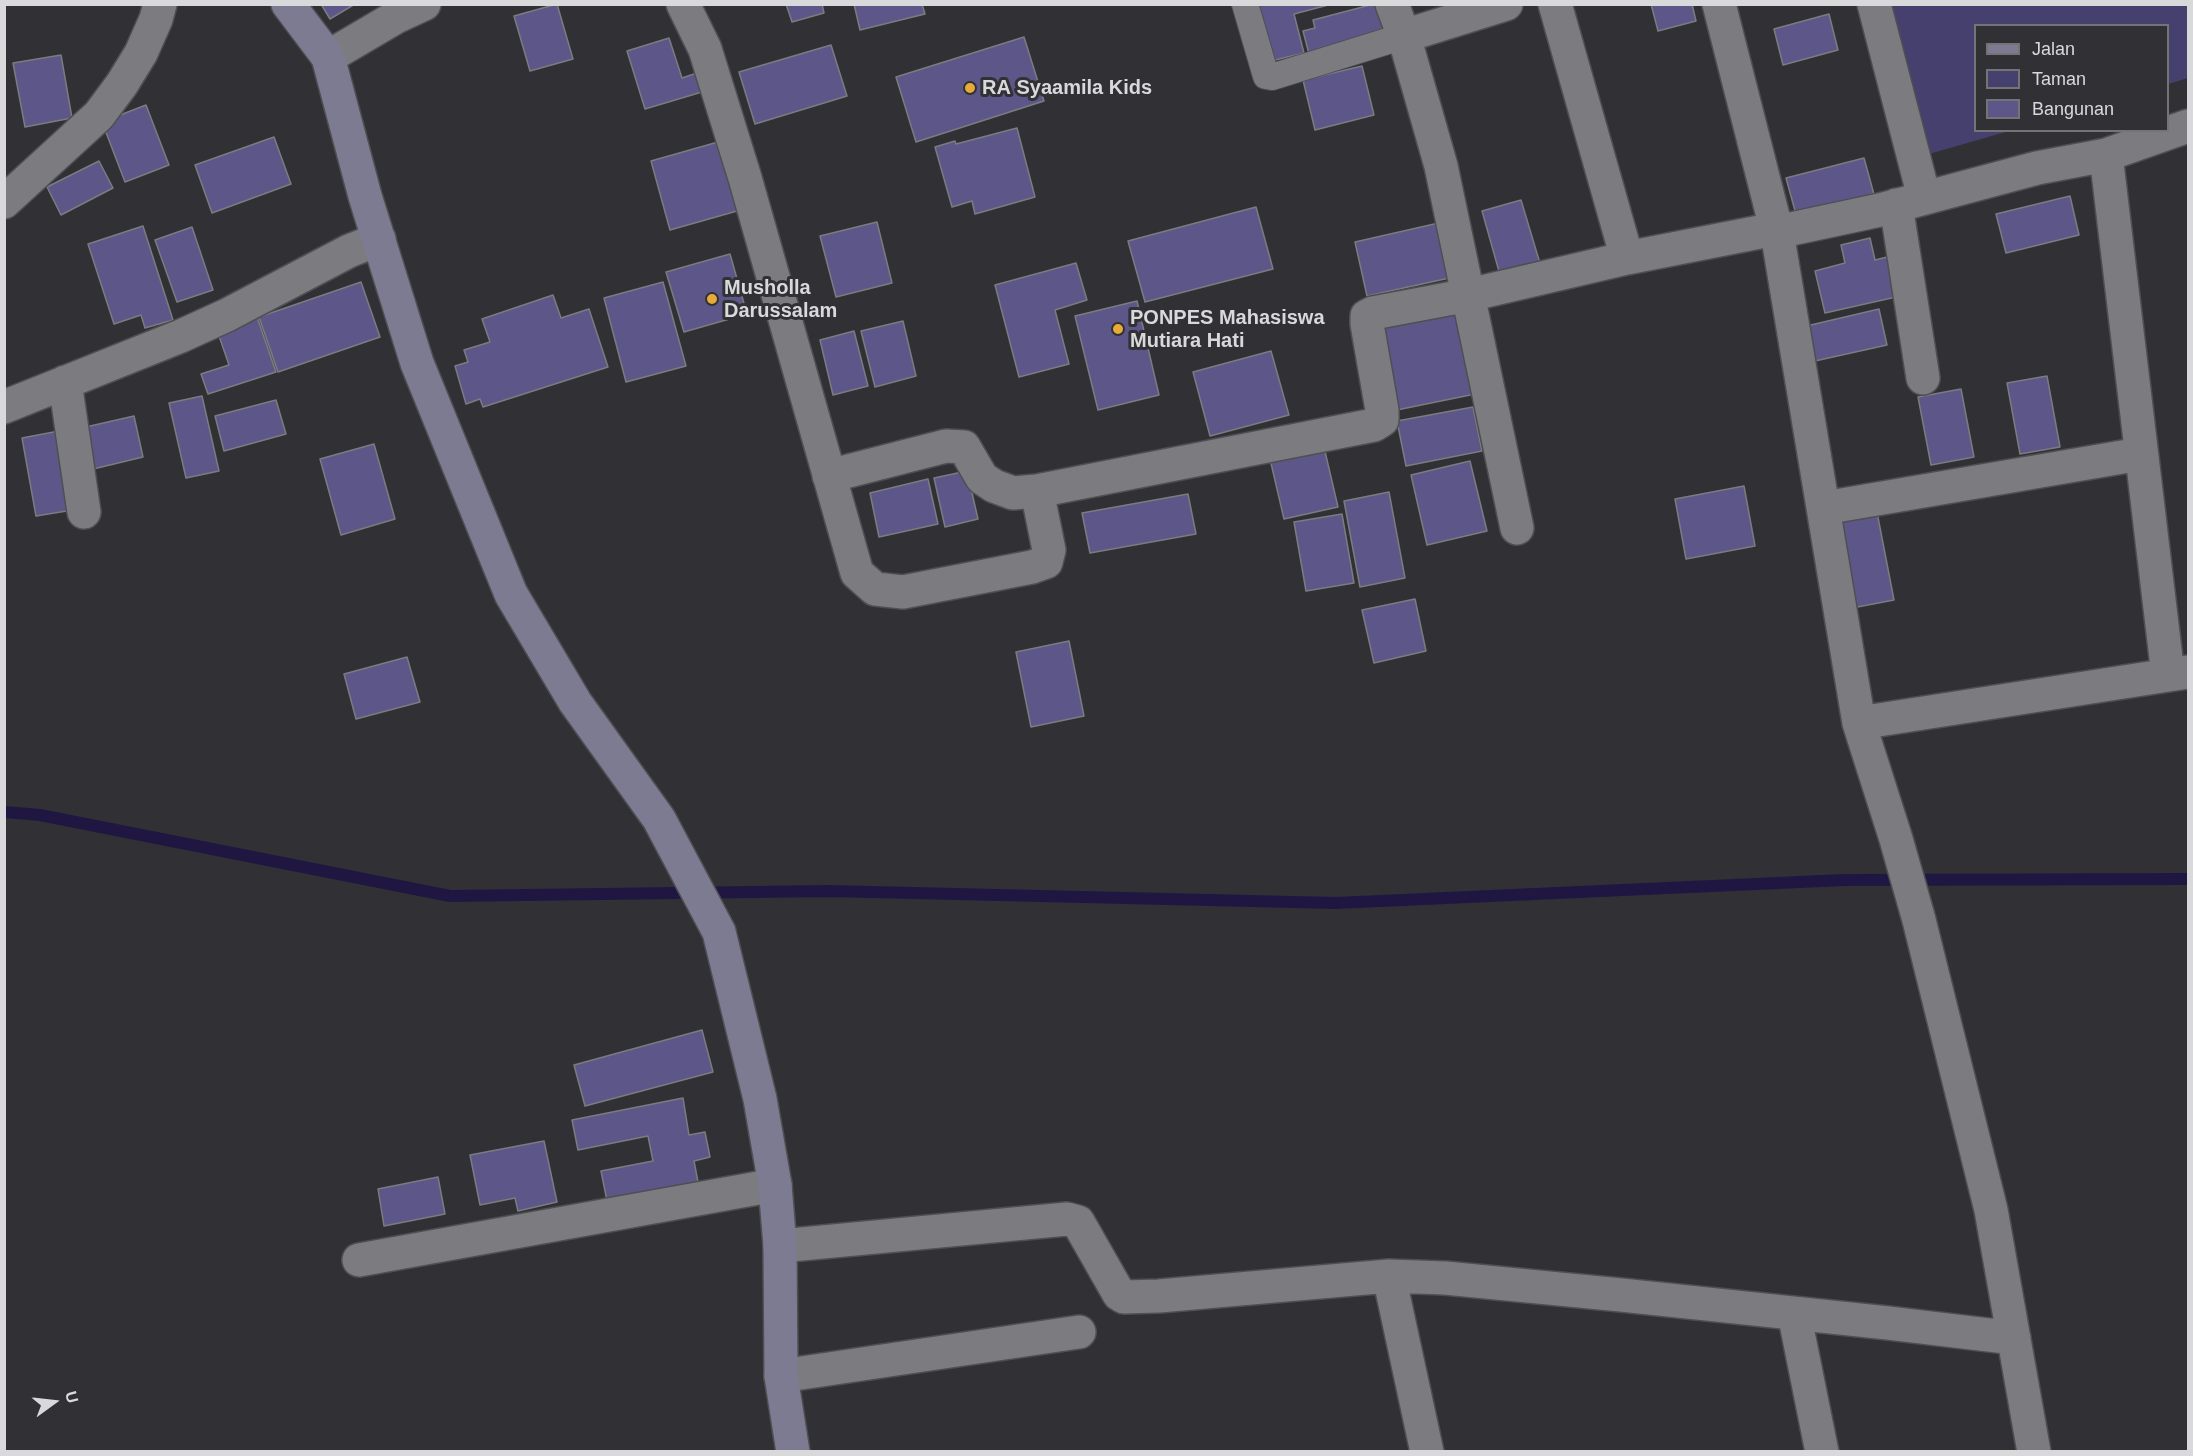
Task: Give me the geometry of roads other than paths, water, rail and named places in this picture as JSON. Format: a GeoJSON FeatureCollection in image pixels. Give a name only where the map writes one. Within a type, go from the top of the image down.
{"type":"FeatureCollection","features":[{"type":"Feature","properties":{"kind":"street"},"geometry":{"type":"LineString","coordinates":[[4,202],[99,115],[123,84],[141,53],[160,4]]}},
{"type":"Feature","properties":{"kind":"street"},"geometry":{"type":"LineString","coordinates":[[288,4],[328,57],[365,196],[417,363],[511,594],[575,702],[659,819],[719,932],[760,1099],[775,1185],[780,1246],[781,1376],[793,1452]]}},
{"type":"Feature","properties":{"kind":"street"},"geometry":{"type":"LineString","coordinates":[[328,57],[396,17],[424,4]]}},
{"type":"Feature","properties":{"kind":"street"},"geometry":{"type":"LineString","coordinates":[[683,4],[705,49],[738,156],[857,573],[875,589],[903,592],[1032,567],[1046,562],[1048,550],[1037,491]]}},
{"type":"Feature","properties":{"kind":"street"},"geometry":{"type":"LineString","coordinates":[[1392,4],[1404,36],[1441,166],[1518,528]]}},
{"type":"Feature","properties":{"kind":"street"},"geometry":{"type":"LineString","coordinates":[[1404,36],[1506,4]]}},
{"type":"Feature","properties":{"kind":"street"},"geometry":{"type":"LineString","coordinates":[[1555,4],[1627,258]]}},
{"type":"Feature","properties":{"kind":"street"},"geometry":{"type":"LineString","coordinates":[[1719,4],[1776,230],[1859,723],[1919,920],[1991,1210],[2034,1452]]}},
{"type":"Feature","properties":{"kind":"street"},"geometry":{"type":"LineString","coordinates":[[1874,4],[1910,201],[1923,378]]}},
{"type":"Feature","properties":{"kind":"street"},"geometry":{"type":"LineString","coordinates":[[829,476],[946,446],[964,447],[982,478],[994,486],[1013,493],[1037,491],[1374,425],[1382,420],[1382,410],[1367,324],[1367,316],[1373,313],[1469,295],[1627,258],[1776,230],[1910,201],[2037,168],[2106,155],[2188,126]]}},
{"type":"Feature","properties":{"kind":"street"},"geometry":{"type":"LineString","coordinates":[[1859,723],[2178,673],[2140,454],[2106,155]]}},
{"type":"Feature","properties":{"kind":"street"},"geometry":{"type":"LineString","coordinates":[[4,407],[190,332],[227,315],[349,250],[379,239]]}},
{"type":"Feature","properties":{"kind":"street"},"geometry":{"type":"LineString","coordinates":[[65,382],[84,512]]}},
{"type":"Feature","properties":{"kind":"street"},"geometry":{"type":"LineString","coordinates":[[1824,508],[2140,454]]}},
{"type":"Feature","properties":{"kind":"street"},"geometry":{"type":"LineString","coordinates":[[359,1260],[775,1185]]}},
{"type":"Feature","properties":{"kind":"street"},"geometry":{"type":"LineString","coordinates":[[780,1246],[1067,1219],[1078,1222],[1119,1294],[1124,1297],[1389,1276],[1457,1279],[2014,1338]]}},
{"type":"Feature","properties":{"kind":"street"},"geometry":{"type":"LineString","coordinates":[[1389,1276],[1427,1452]]}},
{"type":"Feature","properties":{"kind":"street"},"geometry":{"type":"LineString","coordinates":[[1794,1313],[1822,1452]]}},
{"type":"Feature","properties":{"kind":"street"},"geometry":{"type":"LineString","coordinates":[[781,1376],[1079,1332]]}},
{"type":"Feature","properties":{"kind":"lane"},"geometry":{"type":"LineString","coordinates":[[1245,4],[1266,76],[1272,77],[1404,36]]}},
{"type":"Feature","properties":{"kind":"waterway"},"geometry":{"type":"LineString","coordinates":[[4,812],[40,815],[450,896],[829,891],[1336,903],[1844,880],[2188,879]]}},
{"type":"Feature","properties":{"kind":"place","name":"RA Syaamila Kids"},"geometry":{"type":"Point","coordinates":[970,88]}},
{"type":"Feature","properties":{"kind":"place","name":"Musholla Darussalam"},"geometry":{"type":"Point","coordinates":[712,299]}},
{"type":"Feature","properties":{"kind":"place","name":"PONPES Mahasiswa Mutiara Hati"},"geometry":{"type":"Point","coordinates":[1118,329]}}]}
